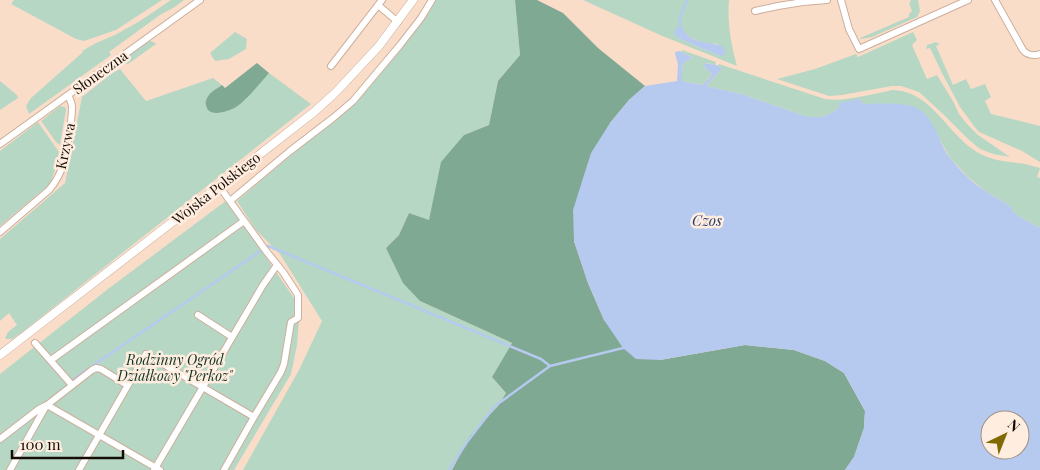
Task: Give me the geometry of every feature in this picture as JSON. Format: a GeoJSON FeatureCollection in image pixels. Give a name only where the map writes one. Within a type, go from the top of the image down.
{"type":"FeatureCollection","features":[{"type":"Feature","properties":{"kind":"street","name":"Słoneczna"},"geometry":{"type":"LineString","coordinates":[[0,144],[200,0]]}},
{"type":"Feature","properties":{"kind":"street","name":"Wojska Polskiego"},"geometry":{"type":"LineString","coordinates":[[0,355],[314,112],[364,63],[398,22],[413,0]]}},
{"type":"Feature","properties":{"kind":"street"},"geometry":{"type":"LineString","coordinates":[[230,201],[290,150],[334,118],[353,101],[400,45],[432,0]]}},
{"type":"Feature","properties":{"kind":"street"},"geometry":{"type":"LineString","coordinates":[[755,11],[803,1],[827,0]]}},
{"type":"Feature","properties":{"kind":"street"},"geometry":{"type":"LineString","coordinates":[[841,0],[850,29],[859,49],[968,0]]}},
{"type":"Feature","properties":{"kind":"street"},"geometry":{"type":"LineString","coordinates":[[995,0],[1023,50],[1033,55],[1040,54]]}},
{"type":"Feature","properties":{"kind":"street"},"geometry":{"type":"LineString","coordinates":[[331,66],[380,3],[398,22]]}},
{"type":"Feature","properties":{"kind":"street","name":"Krzywa"},"geometry":{"type":"LineString","coordinates":[[0,232],[49,190],[58,176],[64,163],[69,132],[72,105],[68,95]]}},
{"type":"Feature","properties":{"kind":"street"},"geometry":{"type":"LineString","coordinates":[[219,186],[298,294],[298,318],[291,322],[281,372],[224,470]]}},
{"type":"Feature","properties":{"kind":"street"},"geometry":{"type":"LineString","coordinates":[[50,360],[244,221]]}},
{"type":"Feature","properties":{"kind":"street"},"geometry":{"type":"LineString","coordinates":[[47,405],[156,469],[202,387],[277,265]]}},
{"type":"Feature","properties":{"kind":"street"},"geometry":{"type":"LineString","coordinates":[[198,316],[232,337]]}},
{"type":"Feature","properties":{"kind":"street"},"geometry":{"type":"LineString","coordinates":[[34,343],[72,385]]}},
{"type":"Feature","properties":{"kind":"street"},"geometry":{"type":"LineString","coordinates":[[79,470],[146,354],[254,417]]}},
{"type":"Feature","properties":{"kind":"street"},"geometry":{"type":"LineString","coordinates":[[0,439],[96,368],[102,369],[127,385]]}},
{"type":"Feature","properties":{"kind":"street"},"geometry":{"type":"LineString","coordinates":[[10,470],[47,405]]}},
{"type":"Feature","properties":{"kind":"green space"},"geometry":{"type":"Polygon","coordinates":[[[14,0],[162,0],[116,30],[84,41],[76,39],[11,4],[14,0]]]}},
{"type":"Feature","properties":{"kind":"green space"},"geometry":{"type":"Polygon","coordinates":[[[171,0],[184,0],[109,52],[111,55],[29,114],[26,106],[31,98],[82,51],[140,21],[171,0]]]}},
{"type":"Feature","properties":{"kind":"green space"},"geometry":{"type":"Polygon","coordinates":[[[436,0],[515,0],[520,55],[498,81],[489,125],[464,135],[429,220],[409,213],[399,235],[386,248],[420,301],[512,343],[492,377],[506,393],[498,406],[468,440],[452,470],[243,470],[299,370],[322,321],[280,254],[256,230],[237,201],[357,101],[422,22],[436,0]]]}},
{"type":"Feature","properties":{"kind":"green space"},"geometry":{"type":"Polygon","coordinates":[[[515,0],[537,0],[563,13],[598,48],[645,86],[629,100],[610,123],[574,241],[588,283],[604,320],[660,360],[745,345],[794,350],[825,361],[844,373],[865,411],[864,428],[854,457],[845,470],[452,470],[470,436],[498,406],[506,393],[492,377],[512,343],[420,301],[403,283],[386,248],[399,235],[409,213],[429,220],[441,162],[464,135],[489,125],[498,81],[520,55],[515,0]]]}},
{"type":"Feature","properties":{"kind":"green space"},"geometry":{"type":"Polygon","coordinates":[[[583,0],[729,0],[730,33],[737,66],[660,35],[583,0]],[[684,33],[678,38],[720,56],[718,44],[700,41],[684,33]]]}},
{"type":"Feature","properties":{"kind":"green space"},"geometry":{"type":"Polygon","coordinates":[[[910,0],[918,0],[920,11],[917,17],[872,37],[860,38],[909,17],[912,11],[909,3],[911,2],[910,0]]]}},
{"type":"Feature","properties":{"kind":"green space"},"geometry":{"type":"Polygon","coordinates":[[[235,32],[247,39],[246,49],[229,59],[215,61],[210,53],[235,32]]]}},
{"type":"Feature","properties":{"kind":"green space"},"geometry":{"type":"Polygon","coordinates":[[[913,32],[917,40],[912,45],[927,79],[937,75],[959,114],[967,124],[978,135],[1010,157],[980,149],[919,92],[901,86],[892,86],[829,96],[777,79],[815,69],[856,54],[858,57],[913,32]]]}},
{"type":"Feature","properties":{"kind":"green space"},"geometry":{"type":"Polygon","coordinates":[[[149,40],[156,44],[128,64],[119,62],[149,40]]]}},
{"type":"Feature","properties":{"kind":"green space"},"geometry":{"type":"Polygon","coordinates":[[[936,42],[940,44],[936,46],[953,85],[966,79],[971,89],[985,84],[991,97],[985,101],[991,114],[1040,126],[1040,162],[1022,151],[979,132],[960,107],[930,48],[926,49],[927,45],[936,42]]]}},
{"type":"Feature","properties":{"kind":"green space"},"geometry":{"type":"Polygon","coordinates":[[[682,50],[716,62],[715,65],[707,63],[704,65],[712,74],[702,85],[682,81],[683,63],[693,58],[682,52],[682,50]]]}},
{"type":"Feature","properties":{"kind":"green space"},"geometry":{"type":"Polygon","coordinates":[[[257,63],[269,73],[244,101],[224,112],[215,113],[208,109],[206,102],[211,92],[222,85],[225,88],[257,63]]]}},
{"type":"Feature","properties":{"kind":"green space"},"geometry":{"type":"Polygon","coordinates":[[[719,64],[825,99],[850,99],[892,90],[906,92],[918,97],[938,114],[966,144],[977,152],[997,160],[1040,168],[1037,177],[1040,178],[1040,228],[1012,211],[1010,206],[985,191],[968,177],[950,158],[930,122],[919,110],[898,105],[863,104],[860,99],[839,107],[830,114],[820,117],[808,117],[741,94],[706,86],[721,70],[718,66],[719,64]]]}},
{"type":"Feature","properties":{"kind":"green space"},"geometry":{"type":"Polygon","coordinates":[[[120,69],[146,101],[213,78],[222,85],[210,94],[206,102],[238,106],[269,73],[311,104],[21,333],[12,339],[7,339],[5,338],[8,332],[17,325],[9,313],[0,321],[0,239],[65,183],[82,97],[120,69]]]}},
{"type":"Feature","properties":{"kind":"green space"},"geometry":{"type":"Polygon","coordinates":[[[0,81],[18,98],[0,110],[0,81]]]}},
{"type":"Feature","properties":{"kind":"green space"},"geometry":{"type":"Polygon","coordinates":[[[60,106],[65,107],[66,110],[60,145],[41,121],[60,106]]]}},
{"type":"Feature","properties":{"kind":"green space"},"geometry":{"type":"Polygon","coordinates":[[[38,122],[59,152],[50,184],[0,226],[0,151],[38,122]]]}},
{"type":"Feature","properties":{"kind":"green space","name":"Rodzinny Ogród Działkowy \"Perkoz\""},"geometry":{"type":"Polygon","coordinates":[[[227,200],[300,307],[297,345],[291,374],[234,470],[0,470],[0,374],[108,289],[227,200]]]}},
{"type":"Feature","properties":{"kind":"water"},"geometry":{"type":"Polygon","coordinates":[[[680,26],[694,39],[722,46],[725,53],[723,56],[720,56],[678,38],[674,33],[677,27],[680,26]]]}},
{"type":"Feature","properties":{"kind":"water","name":"Czos"},"geometry":{"type":"Polygon","coordinates":[[[680,51],[693,58],[683,63],[682,81],[702,85],[712,74],[705,68],[704,63],[717,65],[721,70],[706,86],[741,94],[808,117],[820,117],[830,114],[839,107],[839,103],[860,99],[863,104],[893,104],[914,107],[930,120],[946,152],[966,175],[979,187],[1010,206],[1012,211],[1040,228],[1040,470],[845,470],[854,457],[864,428],[865,411],[844,373],[825,361],[794,350],[745,345],[660,360],[636,359],[623,348],[604,320],[588,283],[574,241],[573,210],[591,153],[610,123],[629,100],[645,86],[677,81],[678,64],[675,52],[680,51]]]}},
{"type":"Feature","properties":{"kind":"waterway"},"geometry":{"type":"LineString","coordinates":[[680,30],[680,18],[687,0]]}},
{"type":"Feature","properties":{"kind":"waterway"},"geometry":{"type":"LineString","coordinates":[[91,367],[268,246],[541,359],[550,366]]}},
{"type":"Feature","properties":{"kind":"waterway"},"geometry":{"type":"LineString","coordinates":[[449,470],[467,442],[495,406],[550,366],[623,348]]}},
{"type":"Feature","properties":{"kind":"waterway"},"geometry":{"type":"LineString","coordinates":[[73,380],[86,370]]}}]}
